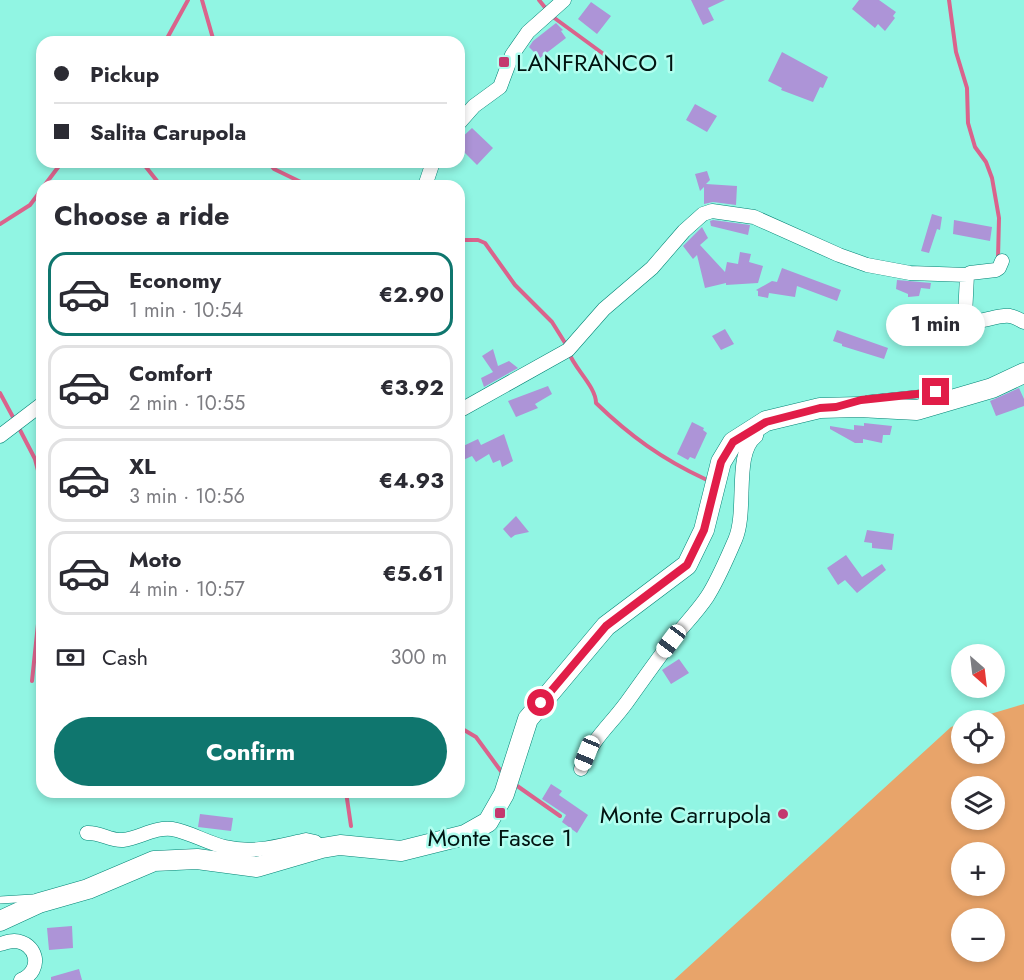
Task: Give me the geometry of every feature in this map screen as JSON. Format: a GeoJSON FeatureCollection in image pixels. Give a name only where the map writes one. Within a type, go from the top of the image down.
{"type":"FeatureCollection","features":[{"type":"Feature","properties":{"kind":"main road"},"geometry":{"type":"LineString","coordinates":[[0,921],[39,903],[88,889],[154,861],[197,859],[257,867],[340,845],[401,851],[465,835],[488,822],[504,794],[528,719],[606,626],[687,565],[704,530],[721,462],[733,442],[766,422],[820,408],[917,410],[992,388],[1024,373]]}},
{"type":"Feature","properties":{"kind":"street"},"geometry":{"type":"LineString","coordinates":[[465,116],[474,106],[500,87],[513,55],[528,32],[564,0]]}},
{"type":"Feature","properties":{"kind":"street"},"geometry":{"type":"LineString","coordinates":[[465,408],[568,350],[604,309],[652,268],[684,231],[703,214],[712,211],[754,218],[867,265],[910,273],[967,275],[996,270],[1002,261]]}},
{"type":"Feature","properties":{"kind":"street"},"geometry":{"type":"LineString","coordinates":[[967,275],[965,316],[967,319],[975,321],[997,316],[1011,316],[1024,322]]}},
{"type":"Feature","properties":{"kind":"street"},"geometry":{"type":"LineString","coordinates":[[0,436],[36,409]]}},
{"type":"Feature","properties":{"kind":"street"},"geometry":{"type":"LineString","coordinates":[[581,769],[596,738],[626,704],[644,676],[708,596],[739,530],[743,493],[741,474],[745,452],[756,436],[756,427]]}},
{"type":"Feature","properties":{"kind":"street"},"geometry":{"type":"LineString","coordinates":[[87,833],[124,840],[154,830],[175,830],[225,847],[255,851],[306,840],[315,842],[322,848]]}},
{"type":"Feature","properties":{"kind":"street"},"geometry":{"type":"LineString","coordinates":[[0,944],[21,942],[34,956],[36,966],[30,975],[21,980]]}},
{"type":"Feature","properties":{"kind":"lane"},"geometry":{"type":"LineString","coordinates":[[836,407],[861,400],[936,392]]}},
{"type":"Feature","properties":{"kind":"lane"},"geometry":{"type":"LineString","coordinates":[[0,900],[36,898],[39,903]]}},
{"type":"Feature","properties":{"kind":"shaded area"},"geometry":{"type":"Polygon","coordinates":[[[1024,704],[1024,980],[674,980],[951,727],[951,764],[1005,764],[1004,710],[1024,704]]]}},
{"type":"Feature","properties":{"kind":"building"},"geometry":{"type":"Polygon","coordinates":[[[691,0],[725,0],[708,8],[714,20],[703,25],[691,0]]]}},
{"type":"Feature","properties":{"kind":"building"},"geometry":{"type":"Polygon","coordinates":[[[859,0],[879,0],[896,12],[893,16],[895,18],[885,31],[878,24],[875,28],[852,9],[859,0]]]}},
{"type":"Feature","properties":{"kind":"building"},"geometry":{"type":"Polygon","coordinates":[[[591,2],[611,16],[597,34],[578,19],[591,2]]]}},
{"type":"Feature","properties":{"kind":"building"},"geometry":{"type":"Polygon","coordinates":[[[556,23],[563,30],[561,31],[566,38],[540,58],[529,47],[533,41],[556,23]]]}},
{"type":"Feature","properties":{"kind":"building"},"geometry":{"type":"Polygon","coordinates":[[[782,52],[828,77],[813,102],[781,90],[782,88],[768,81],[782,52]]]}},
{"type":"Feature","properties":{"kind":"building"},"geometry":{"type":"Polygon","coordinates":[[[695,104],[717,116],[707,132],[686,120],[695,104]]]}},
{"type":"Feature","properties":{"kind":"building"},"geometry":{"type":"Polygon","coordinates":[[[472,128],[493,148],[477,165],[465,153],[465,134],[472,128]]]}},
{"type":"Feature","properties":{"kind":"building"},"geometry":{"type":"Polygon","coordinates":[[[707,171],[710,180],[706,184],[737,186],[736,205],[713,202],[704,204],[704,187],[700,191],[695,174],[707,171]]]}},
{"type":"Feature","properties":{"kind":"building"},"geometry":{"type":"Polygon","coordinates":[[[932,214],[942,217],[940,230],[937,229],[929,253],[921,251],[932,214]]]}},
{"type":"Feature","properties":{"kind":"building"},"geometry":{"type":"Polygon","coordinates":[[[954,220],[992,227],[990,241],[953,234],[954,220]]]}},
{"type":"Feature","properties":{"kind":"building"},"geometry":{"type":"Polygon","coordinates":[[[710,221],[750,225],[748,235],[711,226],[710,221]]]}},
{"type":"Feature","properties":{"kind":"building"},"geometry":{"type":"Polygon","coordinates":[[[702,227],[708,238],[700,245],[725,272],[727,262],[738,264],[740,252],[751,254],[749,262],[763,266],[758,283],[726,285],[726,283],[705,288],[697,255],[693,259],[683,246],[702,227]]]}},
{"type":"Feature","properties":{"kind":"building"},"geometry":{"type":"Polygon","coordinates":[[[782,268],[841,290],[837,301],[797,286],[795,297],[769,293],[768,298],[758,296],[756,290],[772,281],[777,282],[782,268]]]}},
{"type":"Feature","properties":{"kind":"building"},"geometry":{"type":"Polygon","coordinates":[[[897,280],[931,283],[930,289],[921,288],[919,296],[908,297],[908,294],[896,289],[897,280]]]}},
{"type":"Feature","properties":{"kind":"building"},"geometry":{"type":"Polygon","coordinates":[[[725,329],[734,344],[721,350],[712,336],[725,329]]]}},
{"type":"Feature","properties":{"kind":"building"},"geometry":{"type":"Polygon","coordinates":[[[837,330],[888,348],[884,359],[833,341],[837,330]]]}},
{"type":"Feature","properties":{"kind":"building"},"geometry":{"type":"Polygon","coordinates":[[[493,349],[498,366],[509,361],[518,368],[484,387],[481,378],[493,372],[482,356],[493,349]]]}},
{"type":"Feature","properties":{"kind":"building"},"geometry":{"type":"Polygon","coordinates":[[[548,386],[552,394],[535,404],[538,408],[516,417],[508,401],[548,386]]]}},
{"type":"Feature","properties":{"kind":"building"},"geometry":{"type":"Polygon","coordinates":[[[1019,388],[1024,399],[1024,406],[996,416],[990,401],[1019,388]]]}},
{"type":"Feature","properties":{"kind":"building"},"geometry":{"type":"Polygon","coordinates":[[[692,422],[704,428],[703,430],[707,433],[695,459],[690,457],[688,460],[677,454],[692,422]]]}},
{"type":"Feature","properties":{"kind":"building"},"geometry":{"type":"Polygon","coordinates":[[[864,423],[892,426],[890,435],[883,435],[882,443],[863,439],[863,443],[855,443],[830,429],[830,426],[854,430],[854,425],[864,426],[864,423]]]}},
{"type":"Feature","properties":{"kind":"building"},"geometry":{"type":"Polygon","coordinates":[[[504,434],[513,461],[502,467],[500,460],[493,463],[489,454],[476,462],[472,456],[465,459],[465,445],[478,439],[481,445],[504,434]]]}},
{"type":"Feature","properties":{"kind":"building"},"geometry":{"type":"Polygon","coordinates":[[[516,516],[529,532],[511,538],[503,529],[516,516]]]}},
{"type":"Feature","properties":{"kind":"building"},"geometry":{"type":"Polygon","coordinates":[[[867,530],[894,534],[892,550],[872,548],[872,543],[864,542],[867,530]]]}},
{"type":"Feature","properties":{"kind":"building"},"geometry":{"type":"Polygon","coordinates":[[[846,555],[862,577],[882,564],[886,570],[857,593],[845,580],[838,585],[827,568],[846,555]]]}},
{"type":"Feature","properties":{"kind":"building"},"geometry":{"type":"Polygon","coordinates":[[[679,659],[689,673],[671,684],[662,670],[679,659]]]}},
{"type":"Feature","properties":{"kind":"building"},"geometry":{"type":"Polygon","coordinates":[[[551,784],[562,791],[559,795],[588,815],[577,833],[562,822],[566,815],[542,799],[551,784]]]}},
{"type":"Feature","properties":{"kind":"building"},"geometry":{"type":"Polygon","coordinates":[[[200,814],[233,818],[231,831],[198,827],[200,814]]]}},
{"type":"Feature","properties":{"kind":"building"},"geometry":{"type":"Polygon","coordinates":[[[72,926],[73,948],[49,950],[47,928],[72,926]]]}},
{"type":"Feature","properties":{"kind":"building"},"geometry":{"type":"Polygon","coordinates":[[[79,969],[82,980],[51,980],[51,977],[79,969]]]}},
{"type":"Feature","properties":{"kind":"waterway"},"geometry":{"type":"LineString","coordinates":[[168,36],[188,0]]}},
{"type":"Feature","properties":{"kind":"waterway"},"geometry":{"type":"LineString","coordinates":[[202,0],[212,36]]}},
{"type":"Feature","properties":{"kind":"waterway"},"geometry":{"type":"LineString","coordinates":[[539,0],[547,10]]}},
{"type":"Feature","properties":{"kind":"waterway"},"geometry":{"type":"LineString","coordinates":[[949,0],[956,52],[967,88],[968,123],[975,147],[986,162],[992,178],[999,218],[998,259]]}},
{"type":"Feature","properties":{"kind":"waterway"},"geometry":{"type":"LineString","coordinates":[[553,17],[609,58]]}},
{"type":"Feature","properties":{"kind":"waterway"},"geometry":{"type":"LineString","coordinates":[[48,180],[58,168]]}},
{"type":"Feature","properties":{"kind":"waterway"},"geometry":{"type":"LineString","coordinates":[[147,168],[156,180]]}},
{"type":"Feature","properties":{"kind":"waterway"},"geometry":{"type":"LineString","coordinates":[[273,168],[297,180]]}},
{"type":"Feature","properties":{"kind":"waterway"},"geometry":{"type":"LineString","coordinates":[[0,224],[30,205],[36,197]]}},
{"type":"Feature","properties":{"kind":"waterway"},"geometry":{"type":"LineString","coordinates":[[465,240],[478,240],[485,243],[515,285],[552,322],[567,346]]}},
{"type":"Feature","properties":{"kind":"waterway"},"geometry":{"type":"LineString","coordinates":[[569,353],[593,391],[596,403],[634,436],[661,455],[705,479]]}},
{"type":"Feature","properties":{"kind":"waterway"},"geometry":{"type":"LineString","coordinates":[[0,393],[14,419]]}},
{"type":"Feature","properties":{"kind":"waterway"},"geometry":{"type":"LineString","coordinates":[[20,430],[36,463]]}},
{"type":"Feature","properties":{"kind":"waterway"},"geometry":{"type":"LineString","coordinates":[[32,681],[36,643]]}},
{"type":"Feature","properties":{"kind":"waterway"},"geometry":{"type":"LineString","coordinates":[[465,731],[476,737],[503,774]]}},
{"type":"Feature","properties":{"kind":"waterway"},"geometry":{"type":"LineString","coordinates":[[513,783],[560,816]]}},
{"type":"Feature","properties":{"kind":"waterway"},"geometry":{"type":"LineString","coordinates":[[347,798],[351,826]]}},
{"type":"Feature","properties":{"kind":"place","name":"LANFRANCO 1"},"geometry":{"type":"Point","coordinates":[504,62]}},
{"type":"Feature","properties":{"kind":"place","name":"Monte Fasce 1"},"geometry":{"type":"Point","coordinates":[500,813]}},
{"type":"Feature","properties":{"kind":"place","name":"Monte Carrupola"},"geometry":{"type":"Point","coordinates":[783,814]}},
{"type":"Feature","properties":{"kind":"route"},"geometry":{"type":"LineString","coordinates":[[541,703],[606,626],[687,565],[704,530],[721,462],[733,442],[766,422],[820,408],[836,407],[861,400],[936,392]]}}]}
